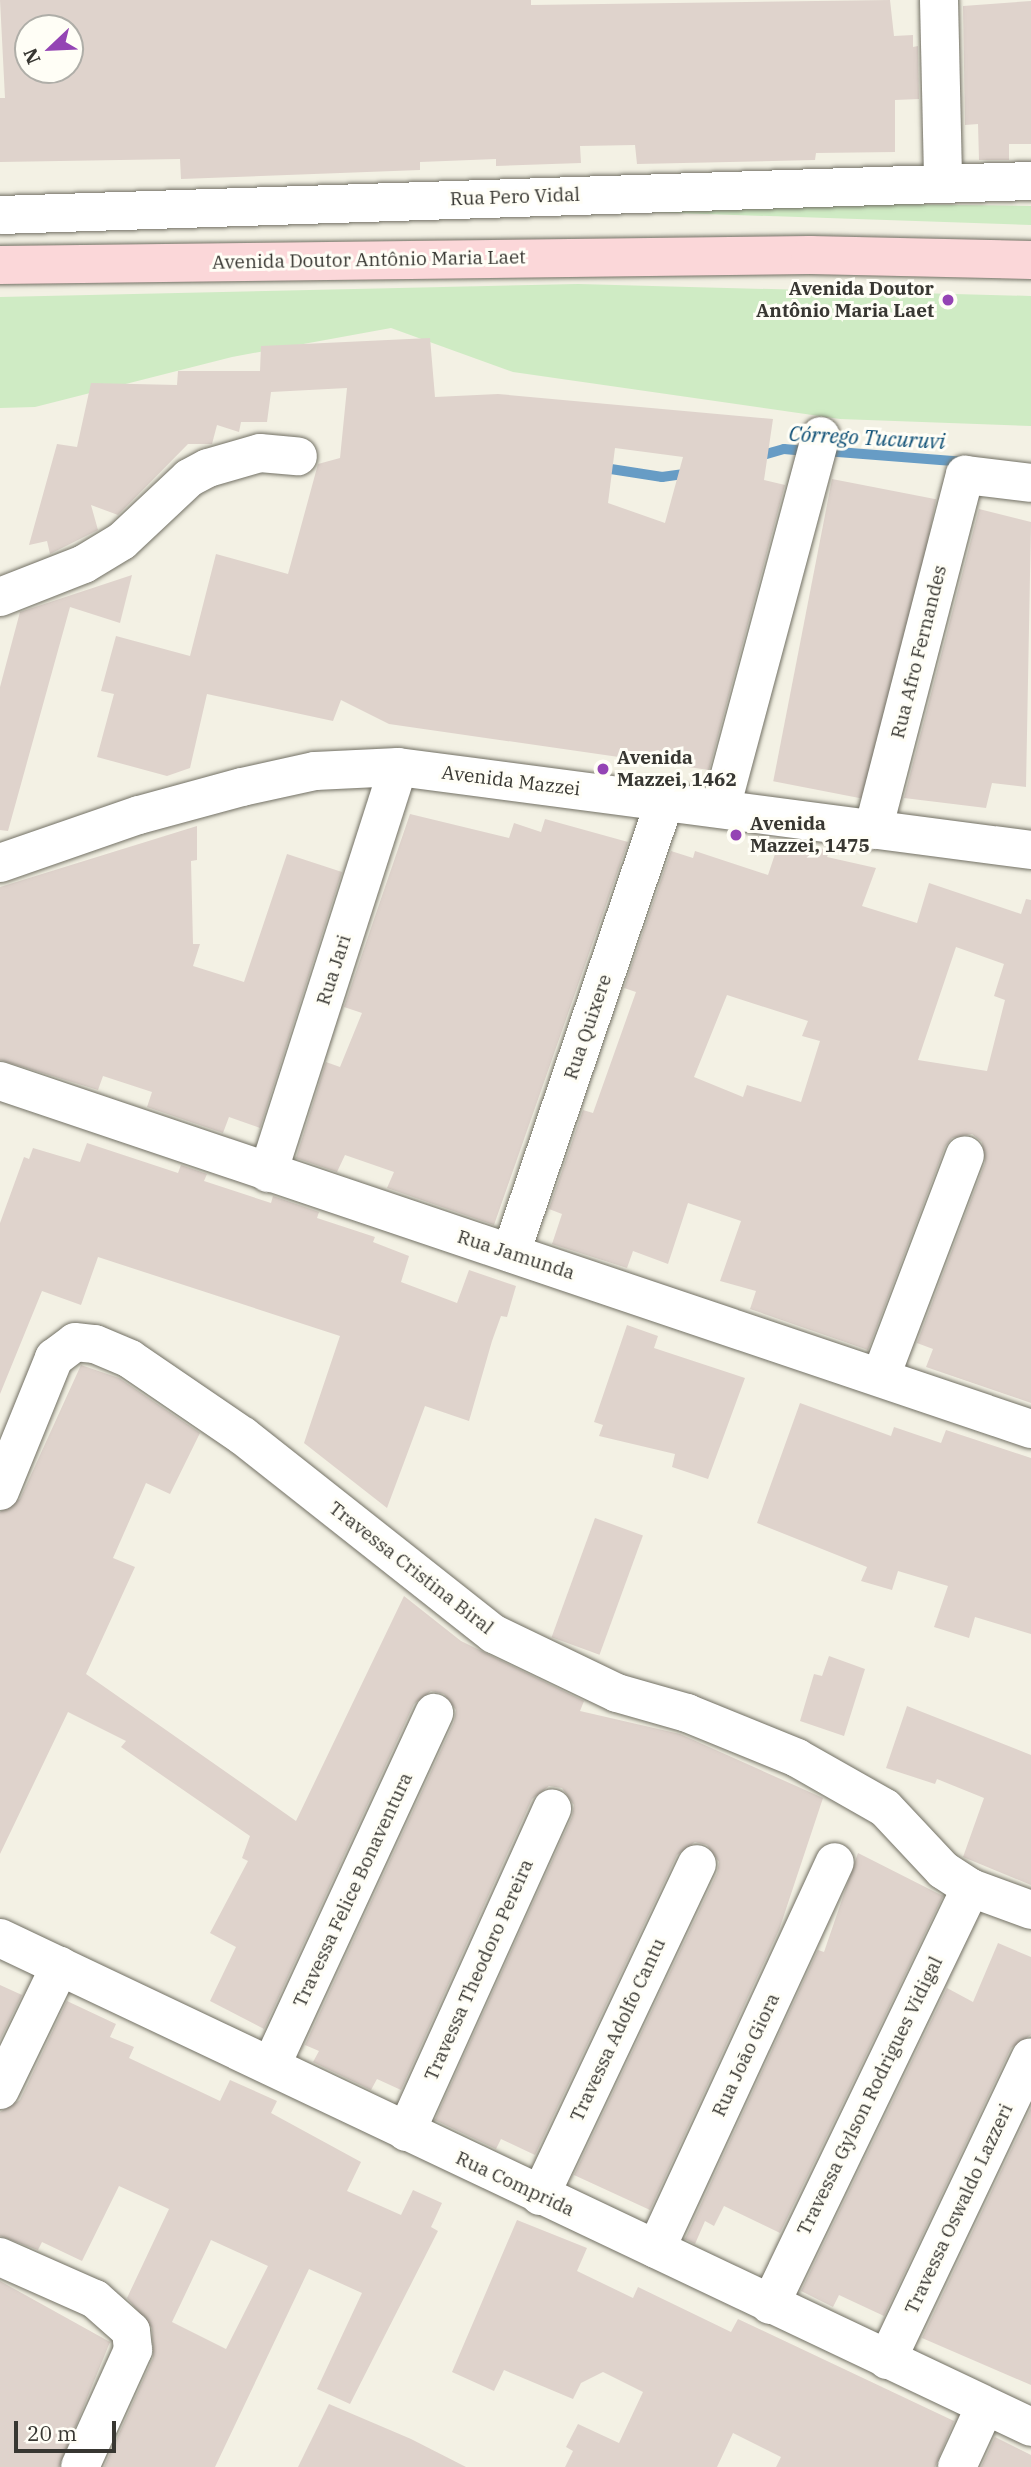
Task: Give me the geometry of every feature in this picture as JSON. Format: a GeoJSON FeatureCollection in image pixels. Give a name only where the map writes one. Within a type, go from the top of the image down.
{"type":"FeatureCollection","features":[{"type":"Feature","properties":{"kind":"main road","name":"Avenida Doutor Antônio Maria Laet"},"geometry":{"type":"LineString","coordinates":[[0,265],[810,255],[1031,260]]}},
{"type":"Feature","properties":{"kind":"street"},"geometry":{"type":"LineString","coordinates":[[939,0],[943,182]]}},
{"type":"Feature","properties":{"kind":"street","name":"Rua Pero Vidal"},"geometry":{"type":"LineString","coordinates":[[0,215],[1031,181]]}},
{"type":"Feature","properties":{"kind":"street"},"geometry":{"type":"LineString","coordinates":[[721,808],[821,436]]}},
{"type":"Feature","properties":{"kind":"street"},"geometry":{"type":"LineString","coordinates":[[0,597],[84,564],[122,541],[189,478],[208,468],[260,453],[298,456]]}},
{"type":"Feature","properties":{"kind":"street","name":"Rua Afro Fernandes"},"geometry":{"type":"LineString","coordinates":[[873,830],[965,475],[1031,484]]}},
{"type":"Feature","properties":{"kind":"street","name":"Avenida Mazzei"},"geometry":{"type":"LineString","coordinates":[[0,863],[139,815],[242,787],[315,771],[398,767],[1031,850]]}},
{"type":"Feature","properties":{"kind":"street","name":"Rua Jari"},"geometry":{"type":"LineString","coordinates":[[268,1173],[398,767]]}},
{"type":"Feature","properties":{"kind":"street","name":"Rua Quixere"},"geometry":{"type":"LineString","coordinates":[[511,1253],[665,801]]}},
{"type":"Feature","properties":{"kind":"street","name":"Rua Jamunda"},"geometry":{"type":"LineString","coordinates":[[0,1081],[268,1173],[881,1376],[1031,1429]]}},
{"type":"Feature","properties":{"kind":"street"},"geometry":{"type":"LineString","coordinates":[[881,1376],[965,1155]]}},
{"type":"Feature","properties":{"kind":"street","name":"Travessa Cristina Biral"},"geometry":{"type":"LineString","coordinates":[[0,1491],[40,1384],[54,1357],[75,1342],[95,1344],[130,1359],[243,1436],[494,1634],[617,1693],[687,1713],[797,1758],[885,1808],[943,1870],[971,1888],[1031,1910]]}},
{"type":"Feature","properties":{"kind":"street","name":"Travessa Felice Bonaventura"},"geometry":{"type":"LineString","coordinates":[[271,2066],[434,1713]]}},
{"type":"Feature","properties":{"kind":"street","name":"Travessa Theodoro Pereira"},"geometry":{"type":"LineString","coordinates":[[405,2132],[552,1808]]}},
{"type":"Feature","properties":{"kind":"street","name":"Rua João Giora"},"geometry":{"type":"LineString","coordinates":[[656,2249],[835,1862]]}},
{"type":"Feature","properties":{"kind":"street","name":"Travessa Adolfo Cantu"},"geometry":{"type":"LineString","coordinates":[[540,2196],[697,1864]]}},
{"type":"Feature","properties":{"kind":"street","name":"Travessa Gylson Rodrigues Vidigal"},"geometry":{"type":"LineString","coordinates":[[769,2305],[971,1888]]}},
{"type":"Feature","properties":{"kind":"street","name":"Rua Comprida"},"geometry":{"type":"LineString","coordinates":[[0,1938],[1031,2427]]}},
{"type":"Feature","properties":{"kind":"street"},"geometry":{"type":"LineString","coordinates":[[0,2090],[61,1966]]}},
{"type":"Feature","properties":{"kind":"street","name":"Travessa Oswaldo Lazzeri"},"geometry":{"type":"LineString","coordinates":[[887,2360],[1031,2057]]}},
{"type":"Feature","properties":{"kind":"street"},"geometry":{"type":"LineString","coordinates":[[0,2257],[96,2299],[131,2331],[132,2350],[80,2467]]}},
{"type":"Feature","properties":{"kind":"street"},"geometry":{"type":"LineString","coordinates":[[957,2467],[985,2406]]}},
{"type":"Feature","properties":{"kind":"green space"},"geometry":{"type":"Polygon","coordinates":[[[894,204],[1031,206],[1031,225],[589,210],[894,204]]]}},
{"type":"Feature","properties":{"kind":"green space"},"geometry":{"type":"Polygon","coordinates":[[[578,284],[1031,296],[1031,426],[840,419],[513,372],[391,328],[232,357],[35,407],[0,408],[0,297],[578,284]]]}},
{"type":"Feature","properties":{"kind":"building"},"geometry":{"type":"Polygon","coordinates":[[[0,0],[531,0],[531,5],[890,0],[894,36],[913,35],[913,47],[918,46],[919,99],[895,100],[895,152],[816,153],[815,160],[637,164],[635,145],[580,146],[581,163],[496,166],[496,159],[420,162],[420,170],[181,179],[180,159],[0,162],[0,98],[5,98],[0,0]]]}},
{"type":"Feature","properties":{"kind":"building"},"geometry":{"type":"Polygon","coordinates":[[[1031,1],[1031,144],[1009,144],[1009,160],[979,160],[978,124],[965,125],[963,6],[1031,1]]]}},
{"type":"Feature","properties":{"kind":"building"},"geometry":{"type":"Polygon","coordinates":[[[430,338],[435,397],[498,394],[773,419],[764,480],[785,485],[709,770],[389,724],[341,700],[333,721],[207,694],[190,768],[167,776],[97,757],[114,694],[101,691],[116,636],[190,656],[216,554],[288,574],[318,464],[340,458],[347,388],[271,392],[267,422],[241,422],[239,432],[217,425],[212,444],[188,444],[118,515],[91,505],[98,530],[50,554],[47,541],[29,545],[57,444],[77,447],[91,383],[177,385],[178,371],[260,371],[261,346],[430,338]],[[615,448],[608,503],[665,523],[683,457],[615,448]]]}},
{"type":"Feature","properties":{"kind":"building"},"geometry":{"type":"Polygon","coordinates":[[[832,479],[936,499],[877,802],[773,781],[832,479]]]}},
{"type":"Feature","properties":{"kind":"building"},"geometry":{"type":"Polygon","coordinates":[[[979,509],[1031,522],[1026,787],[992,783],[986,808],[904,798],[979,509]]]}},
{"type":"Feature","properties":{"kind":"building"},"geometry":{"type":"Polygon","coordinates":[[[132,575],[120,623],[70,607],[8,831],[0,830],[0,687],[20,612],[132,575]]]}},
{"type":"Feature","properties":{"kind":"building"},"geometry":{"type":"Polygon","coordinates":[[[410,814],[509,838],[514,823],[541,832],[545,819],[628,842],[494,1225],[387,1188],[394,1172],[345,1155],[337,1172],[296,1158],[326,1062],[340,1067],[362,1013],[344,1007],[410,814]]]}},
{"type":"Feature","properties":{"kind":"building"},"geometry":{"type":"Polygon","coordinates":[[[197,826],[197,860],[191,861],[193,944],[200,944],[193,966],[244,982],[287,854],[342,872],[260,1128],[229,1117],[223,1133],[147,1107],[152,1092],[103,1076],[98,1090],[0,1060],[0,887],[197,826]]]}},
{"type":"Feature","properties":{"kind":"building"},"geometry":{"type":"Polygon","coordinates":[[[779,842],[830,850],[827,857],[876,868],[862,906],[917,923],[929,883],[1021,914],[1026,899],[1031,900],[1031,1403],[926,1367],[933,1349],[917,1343],[985,1163],[982,1142],[972,1134],[952,1138],[945,1147],[868,1350],[750,1309],[756,1291],[720,1281],[741,1221],[688,1203],[668,1264],[633,1251],[627,1268],[552,1244],[562,1214],[549,1209],[583,1110],[593,1113],[636,992],[624,988],[671,851],[693,858],[695,851],[768,875],[779,842]],[[956,947],[918,1060],[987,1071],[1005,1000],[994,996],[1004,964],[956,947]],[[727,995],[694,1077],[743,1097],[747,1085],[801,1102],[820,1041],[802,1036],[808,1021],[727,995]]]}},
{"type":"Feature","properties":{"kind":"building"},"geometry":{"type":"Polygon","coordinates":[[[87,1143],[178,1173],[181,1165],[207,1174],[204,1181],[271,1203],[273,1196],[319,1212],[317,1218],[375,1237],[373,1242],[409,1256],[401,1282],[457,1303],[469,1270],[516,1286],[507,1317],[501,1316],[492,1341],[469,1421],[425,1406],[387,1508],[304,1443],[340,1336],[98,1257],[81,1305],[42,1291],[0,1394],[0,1223],[24,1157],[29,1159],[33,1148],[80,1162],[87,1143]]]}},
{"type":"Feature","properties":{"kind":"building"},"geometry":{"type":"Polygon","coordinates":[[[627,1325],[658,1336],[654,1348],[745,1378],[708,1479],[672,1467],[675,1454],[599,1436],[603,1425],[594,1422],[627,1325]]]}},
{"type":"Feature","properties":{"kind":"building"},"geometry":{"type":"Polygon","coordinates":[[[81,1365],[119,1378],[200,1433],[170,1494],[146,1483],[113,1558],[135,1567],[86,1674],[296,1821],[404,1596],[461,1641],[584,1701],[580,1711],[680,1734],[823,1798],[779,1930],[650,2210],[574,2175],[717,1873],[719,1862],[707,1845],[695,1842],[677,1855],[535,2155],[501,2139],[496,2149],[435,2120],[572,1817],[574,1805],[562,1788],[549,1786],[532,1799],[401,2090],[377,2079],[371,2090],[313,2062],[319,2051],[305,2045],[454,1722],[456,1710],[444,1694],[431,1691],[414,1704],[264,2029],[210,2001],[236,1947],[210,1933],[248,1861],[242,1858],[250,1836],[121,1747],[126,1741],[68,1712],[0,1854],[0,1512],[20,1499],[81,1365]]]}},
{"type":"Feature","properties":{"kind":"building"},"geometry":{"type":"Polygon","coordinates":[[[800,1403],[891,1436],[894,1427],[941,1443],[946,1430],[1031,1458],[1031,1634],[975,1617],[969,1638],[934,1627],[948,1586],[898,1571],[892,1590],[861,1581],[867,1567],[757,1523],[800,1403]]]}},
{"type":"Feature","properties":{"kind":"building"},"geometry":{"type":"Polygon","coordinates":[[[595,1518],[643,1535],[599,1655],[552,1637],[595,1518]]]}},
{"type":"Feature","properties":{"kind":"building"},"geometry":{"type":"Polygon","coordinates":[[[829,1656],[865,1669],[844,1736],[800,1721],[814,1674],[822,1676],[829,1656]]]}},
{"type":"Feature","properties":{"kind":"building"},"geometry":{"type":"Polygon","coordinates":[[[907,1706],[1031,1755],[1031,1885],[963,1857],[984,1798],[937,1779],[935,1784],[886,1768],[907,1706]]]}},
{"type":"Feature","properties":{"kind":"building"},"geometry":{"type":"Polygon","coordinates":[[[858,1853],[943,1896],[780,2233],[724,2206],[714,2226],[705,2221],[695,2244],[685,2239],[818,1950],[824,1952],[858,1853]]]}},
{"type":"Feature","properties":{"kind":"building"},"geometry":{"type":"Polygon","coordinates":[[[998,1943],[1031,1957],[1031,2035],[1011,2048],[884,2316],[839,2295],[833,2307],[801,2291],[947,1988],[973,2002],[998,1943]]]}},
{"type":"Feature","properties":{"kind":"building"},"geometry":{"type":"Polygon","coordinates":[[[0,1985],[22,1995],[0,2040],[0,1985]]]}},
{"type":"Feature","properties":{"kind":"building"},"geometry":{"type":"Polygon","coordinates":[[[67,2001],[116,2024],[110,2037],[134,2047],[129,2058],[220,2101],[230,2080],[277,2101],[271,2113],[361,2162],[347,2191],[401,2215],[413,2190],[442,2203],[431,2227],[438,2231],[350,2404],[317,2389],[362,2293],[309,2269],[215,2467],[104,2467],[153,2358],[152,2328],[127,2298],[169,2209],[119,2186],[82,2261],[42,2242],[38,2250],[0,2236],[0,2112],[20,2100],[67,2001]],[[211,2240],[172,2322],[226,2349],[268,2266],[211,2240]]]}},
{"type":"Feature","properties":{"kind":"building"},"geometry":{"type":"Polygon","coordinates":[[[1031,2108],[1031,2385],[922,2338],[1031,2108]]]}},
{"type":"Feature","properties":{"kind":"building"},"geometry":{"type":"Polygon","coordinates":[[[517,2220],[587,2248],[577,2271],[633,2298],[638,2287],[731,2332],[738,2319],[954,2421],[935,2467],[776,2467],[781,2457],[733,2433],[717,2467],[565,2467],[573,2451],[566,2447],[578,2424],[619,2443],[643,2392],[603,2372],[581,2383],[573,2399],[504,2370],[494,2391],[452,2372],[517,2220]]]}},
{"type":"Feature","properties":{"kind":"building"},"geometry":{"type":"Polygon","coordinates":[[[0,2281],[110,2342],[59,2467],[0,2467],[0,2281]]]}},
{"type":"Feature","properties":{"kind":"building"},"geometry":{"type":"Polygon","coordinates":[[[329,2404],[411,2439],[466,2467],[298,2467],[329,2404]]]}},
{"type":"Feature","properties":{"kind":"building"},"geometry":{"type":"Polygon","coordinates":[[[995,2437],[1031,2455],[1031,2467],[981,2467],[995,2437]]]}},
{"type":"Feature","properties":{"kind":"waterway","name":"Córrego Tucuruvi"},"geometry":{"type":"LineString","coordinates":[[756,457],[784,449],[809,451]]}},
{"type":"Feature","properties":{"kind":"waterway","name":"Córrego Tucuruvi"},"geometry":{"type":"LineString","coordinates":[[825,451],[966,462]]}},
{"type":"Feature","properties":{"kind":"waterway","name":"Córrego Tucuruvi"},"geometry":{"type":"LineString","coordinates":[[598,467],[662,477],[690,473]]}},
{"type":"Feature","properties":{"kind":"place","name":"Avenida Doutor Antônio Maria Laet"},"geometry":{"type":"Point","coordinates":[948,300]}},
{"type":"Feature","properties":{"kind":"place","name":"Avenida Mazzei, 1462"},"geometry":{"type":"Point","coordinates":[603,769]}},
{"type":"Feature","properties":{"kind":"place","name":"Avenida Mazzei, 1475"},"geometry":{"type":"Point","coordinates":[736,835]}}]}
